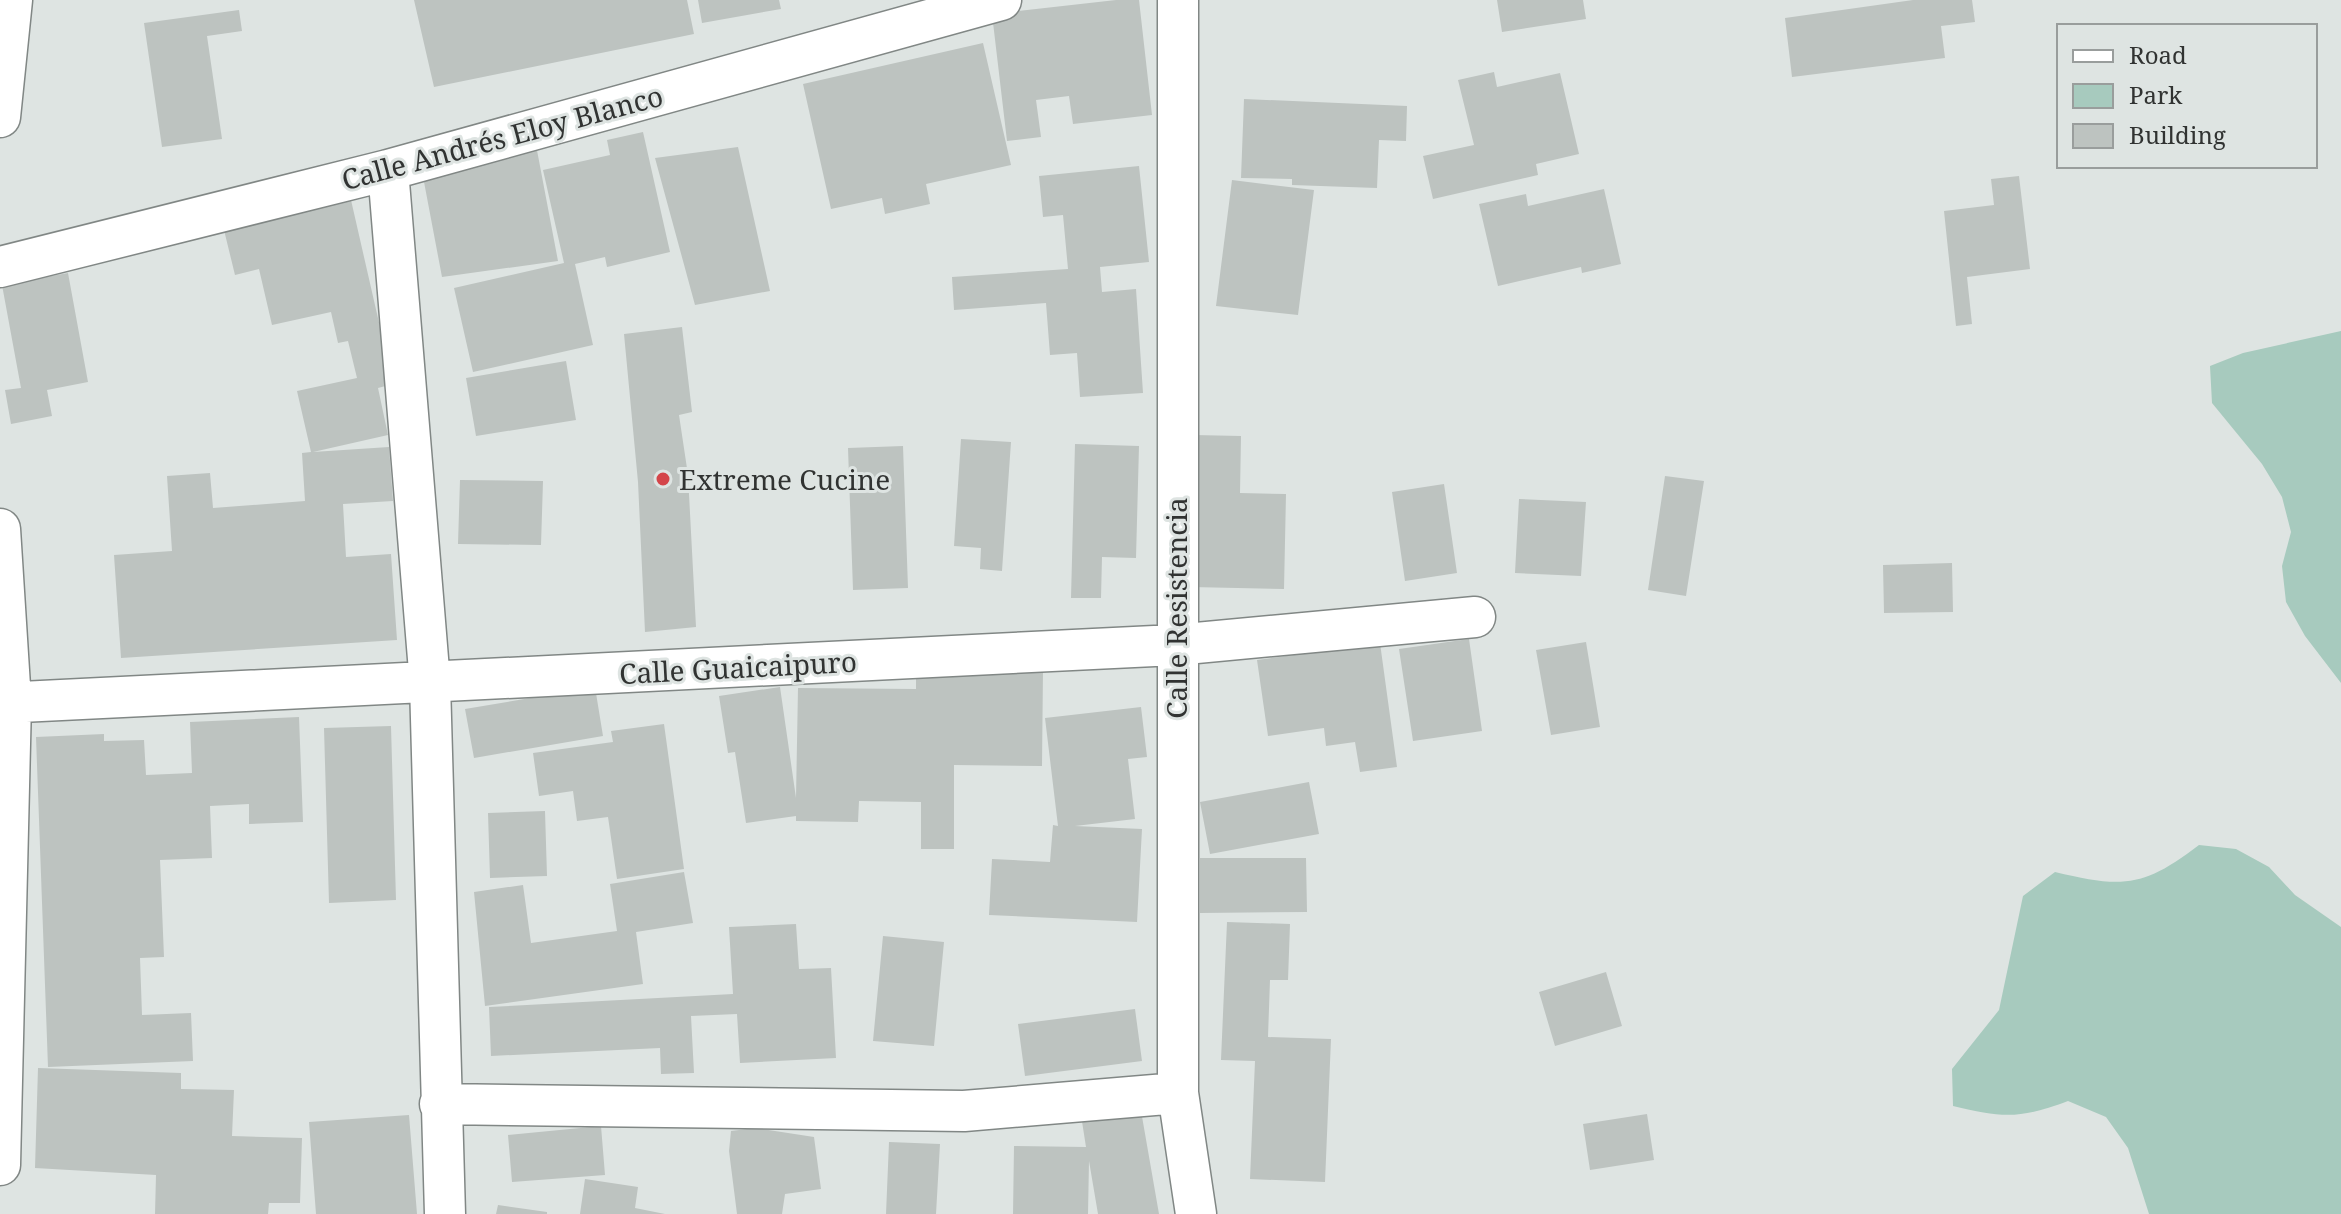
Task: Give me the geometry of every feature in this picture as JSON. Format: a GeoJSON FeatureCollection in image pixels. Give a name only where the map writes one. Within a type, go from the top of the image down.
{"type":"FeatureCollection","features":[{"type":"Feature","properties":{"kind":"street"},"geometry":{"type":"LineString","coordinates":[[0,117],[12,0]]}},
{"type":"Feature","properties":{"kind":"street","name":"Calle Andrés Eloy Blanco"},"geometry":{"type":"LineString","coordinates":[[0,267],[388,170],[1001,0]]}},
{"type":"Feature","properties":{"kind":"street","name":"Calle Resistencia"},"geometry":{"type":"LineString","coordinates":[[1178,0],[1175,645],[1178,1093],[1196,1214]]}},
{"type":"Feature","properties":{"kind":"street"},"geometry":{"type":"LineString","coordinates":[[388,170],[430,683],[445,1214]]}},
{"type":"Feature","properties":{"kind":"street"},"geometry":{"type":"LineString","coordinates":[[0,529],[6,702],[0,1165]]}},
{"type":"Feature","properties":{"kind":"street","name":"Calle Guaicaipuro"},"geometry":{"type":"LineString","coordinates":[[6,702],[1175,645],[1475,617]]}},
{"type":"Feature","properties":{"kind":"street"},"geometry":{"type":"LineString","coordinates":[[440,1104],[964,1111],[1178,1093]]}},
{"type":"Feature","properties":{"kind":"green space"},"geometry":{"type":"Polygon","coordinates":[[[2341,331],[2341,683],[2305,636],[2286,602],[2282,566],[2291,532],[2282,497],[2262,464],[2212,403],[2210,366],[2243,353],[2341,331]]]}},
{"type":"Feature","properties":{"kind":"green space"},"geometry":{"type":"Polygon","coordinates":[[[2199,845],[2236,849],[2269,867],[2295,895],[2341,927],[2341,1214],[2149,1214],[2128,1148],[2106,1117],[2068,1101],[2011,1115],[1953,1106],[1952,1069],[1999,1010],[2023,896],[2055,872],[2115,882],[2146,877],[2199,845]]]}},
{"type":"Feature","properties":{"kind":"building"},"geometry":{"type":"Polygon","coordinates":[[[414,0],[687,0],[694,34],[434,87],[414,0]]]}},
{"type":"Feature","properties":{"kind":"building"},"geometry":{"type":"Polygon","coordinates":[[[698,0],[779,0],[781,9],[702,23],[698,0]]]}},
{"type":"Feature","properties":{"kind":"building"},"geometry":{"type":"Polygon","coordinates":[[[1139,0],[1152,115],[1073,124],[1069,96],[1036,100],[1041,137],[1007,141],[992,14],[1139,0]]]}},
{"type":"Feature","properties":{"kind":"building"},"geometry":{"type":"Polygon","coordinates":[[[1497,0],[1583,0],[1586,19],[1502,32],[1497,0]]]}},
{"type":"Feature","properties":{"kind":"building"},"geometry":{"type":"Polygon","coordinates":[[[1913,0],[1972,0],[1975,22],[1941,26],[1945,58],[1792,77],[1785,18],[1913,0]]]}},
{"type":"Feature","properties":{"kind":"building"},"geometry":{"type":"Polygon","coordinates":[[[239,10],[242,31],[207,36],[222,139],[162,147],[144,23],[239,10]]]}},
{"type":"Feature","properties":{"kind":"building"},"geometry":{"type":"Polygon","coordinates":[[[983,43],[1011,165],[926,184],[930,204],[885,214],[882,198],[831,209],[803,84],[983,43]]]}},
{"type":"Feature","properties":{"kind":"building"},"geometry":{"type":"Polygon","coordinates":[[[1494,72],[1497,87],[1560,73],[1579,154],[1536,164],[1538,175],[1433,199],[1423,156],[1474,145],[1458,80],[1494,72]]]}},
{"type":"Feature","properties":{"kind":"building"},"geometry":{"type":"Polygon","coordinates":[[[1244,99],[1407,106],[1406,141],[1379,140],[1377,188],[1292,185],[1292,179],[1241,178],[1244,99]]]}},
{"type":"Feature","properties":{"kind":"building"},"geometry":{"type":"Polygon","coordinates":[[[643,132],[670,252],[607,267],[605,257],[575,264],[593,345],[473,372],[454,288],[564,263],[543,170],[610,155],[607,140],[643,132]]]}},
{"type":"Feature","properties":{"kind":"building"},"geometry":{"type":"Polygon","coordinates":[[[536,145],[558,261],[442,277],[421,166],[536,145]]]}},
{"type":"Feature","properties":{"kind":"building"},"geometry":{"type":"Polygon","coordinates":[[[738,147],[770,291],[695,305],[655,158],[738,147]]]}},
{"type":"Feature","properties":{"kind":"building"},"geometry":{"type":"Polygon","coordinates":[[[1139,166],[1149,262],[1100,267],[1102,292],[1136,289],[1143,393],[1080,397],[1077,353],[1050,355],[1046,303],[954,310],[952,277],[1068,269],[1063,215],[1043,217],[1039,176],[1139,166]]]}},
{"type":"Feature","properties":{"kind":"building"},"geometry":{"type":"Polygon","coordinates":[[[2019,176],[2030,269],[1967,277],[1972,324],[1956,326],[1944,211],[1994,205],[1991,179],[2019,176]]]}},
{"type":"Feature","properties":{"kind":"building"},"geometry":{"type":"Polygon","coordinates":[[[1232,180],[1314,190],[1298,315],[1216,306],[1232,180]]]}},
{"type":"Feature","properties":{"kind":"building"},"geometry":{"type":"Polygon","coordinates":[[[1604,189],[1621,264],[1582,273],[1581,267],[1498,286],[1479,204],[1526,194],[1528,206],[1604,189]]]}},
{"type":"Feature","properties":{"kind":"building"},"geometry":{"type":"Polygon","coordinates":[[[351,200],[393,384],[378,388],[388,435],[313,452],[389,447],[393,501],[343,504],[346,557],[391,554],[397,640],[121,658],[114,555],[172,551],[167,476],[210,473],[213,508],[305,501],[302,453],[311,452],[297,391],[357,378],[348,341],[338,343],[331,312],[272,325],[259,269],[235,275],[224,230],[351,200]]]}},
{"type":"Feature","properties":{"kind":"building"},"geometry":{"type":"Polygon","coordinates":[[[68,273],[88,382],[47,390],[52,416],[11,424],[5,390],[21,388],[2,285],[68,273]]]}},
{"type":"Feature","properties":{"kind":"building","name":"Extreme Cucine"},"geometry":{"type":"Polygon","coordinates":[[[682,327],[692,412],[679,415],[688,475],[696,627],[645,632],[638,482],[624,334],[682,327]]]}},
{"type":"Feature","properties":{"kind":"building"},"geometry":{"type":"Polygon","coordinates":[[[566,361],[576,420],[476,436],[466,378],[566,361]]]}},
{"type":"Feature","properties":{"kind":"building"},"geometry":{"type":"Polygon","coordinates":[[[1194,435],[1241,436],[1240,493],[1286,494],[1284,589],[1191,587],[1194,435]]]}},
{"type":"Feature","properties":{"kind":"building"},"geometry":{"type":"Polygon","coordinates":[[[961,439],[1011,442],[1002,571],[980,569],[981,548],[954,546],[961,439]]]}},
{"type":"Feature","properties":{"kind":"building"},"geometry":{"type":"Polygon","coordinates":[[[1075,444],[1139,446],[1136,558],[1102,557],[1101,598],[1071,598],[1075,444]]]}},
{"type":"Feature","properties":{"kind":"building"},"geometry":{"type":"Polygon","coordinates":[[[903,446],[908,588],[853,590],[848,448],[903,446]]]}},
{"type":"Feature","properties":{"kind":"building"},"geometry":{"type":"Polygon","coordinates":[[[1665,476],[1704,481],[1686,596],[1648,590],[1665,476]]]}},
{"type":"Feature","properties":{"kind":"building"},"geometry":{"type":"Polygon","coordinates":[[[460,480],[543,481],[541,545],[458,544],[460,480]]]}},
{"type":"Feature","properties":{"kind":"building"},"geometry":{"type":"Polygon","coordinates":[[[1444,484],[1457,573],[1405,581],[1392,492],[1444,484]]]}},
{"type":"Feature","properties":{"kind":"building"},"geometry":{"type":"Polygon","coordinates":[[[1519,499],[1586,502],[1581,576],[1515,573],[1519,499]]]}},
{"type":"Feature","properties":{"kind":"building"},"geometry":{"type":"Polygon","coordinates":[[[1952,563],[1953,612],[1884,613],[1883,565],[1952,563]]]}},
{"type":"Feature","properties":{"kind":"building"},"geometry":{"type":"Polygon","coordinates":[[[1469,639],[1482,731],[1413,741],[1399,649],[1469,639]]]}},
{"type":"Feature","properties":{"kind":"building"},"geometry":{"type":"Polygon","coordinates":[[[1586,642],[1600,727],[1551,735],[1536,650],[1586,642]]]}},
{"type":"Feature","properties":{"kind":"building"},"geometry":{"type":"Polygon","coordinates":[[[1380,643],[1397,767],[1360,772],[1355,742],[1326,746],[1324,728],[1268,736],[1257,660],[1380,643]]]}},
{"type":"Feature","properties":{"kind":"building"},"geometry":{"type":"Polygon","coordinates":[[[916,668],[1043,669],[1042,766],[954,765],[954,849],[921,849],[921,802],[859,801],[858,822],[796,821],[796,816],[746,823],[735,752],[728,753],[719,696],[780,687],[796,798],[798,688],[916,689],[916,668]]]}},
{"type":"Feature","properties":{"kind":"building"},"geometry":{"type":"Polygon","coordinates":[[[595,687],[603,736],[474,758],[465,709],[595,687]]]}},
{"type":"Feature","properties":{"kind":"building"},"geometry":{"type":"Polygon","coordinates":[[[1141,707],[1147,757],[1128,759],[1135,819],[1075,826],[1142,829],[1137,922],[989,915],[992,859],[1050,862],[1053,825],[1058,826],[1045,718],[1141,707]]]}},
{"type":"Feature","properties":{"kind":"building"},"geometry":{"type":"Polygon","coordinates":[[[299,717],[303,822],[249,824],[249,804],[210,806],[212,858],[160,860],[164,957],[140,958],[142,1015],[191,1013],[193,1061],[48,1067],[36,737],[104,734],[104,741],[144,740],[146,775],[192,773],[190,722],[299,717]]]}},
{"type":"Feature","properties":{"kind":"building"},"geometry":{"type":"Polygon","coordinates":[[[664,724],[684,869],[617,879],[608,817],[577,821],[573,791],[539,796],[533,753],[613,742],[611,731],[664,724]]]}},
{"type":"Feature","properties":{"kind":"building"},"geometry":{"type":"Polygon","coordinates":[[[391,726],[396,900],[329,903],[324,728],[391,726]]]}},
{"type":"Feature","properties":{"kind":"building"},"geometry":{"type":"Polygon","coordinates":[[[1309,782],[1319,834],[1210,854],[1200,802],[1309,782]]]}},
{"type":"Feature","properties":{"kind":"building"},"geometry":{"type":"Polygon","coordinates":[[[545,811],[547,876],[490,878],[488,813],[545,811]]]}},
{"type":"Feature","properties":{"kind":"building"},"geometry":{"type":"Polygon","coordinates":[[[1200,858],[1306,858],[1307,912],[1200,913],[1200,858]]]}},
{"type":"Feature","properties":{"kind":"building"},"geometry":{"type":"Polygon","coordinates":[[[684,872],[693,923],[636,932],[643,984],[485,1006],[474,892],[523,885],[531,943],[617,931],[610,884],[684,872]]]}},
{"type":"Feature","properties":{"kind":"building"},"geometry":{"type":"Polygon","coordinates":[[[1227,922],[1290,924],[1288,980],[1270,980],[1268,1037],[1331,1039],[1325,1182],[1250,1179],[1255,1061],[1221,1060],[1227,922]]]}},
{"type":"Feature","properties":{"kind":"building"},"geometry":{"type":"Polygon","coordinates":[[[796,924],[799,969],[831,968],[836,1058],[740,1063],[737,1014],[691,1016],[694,1073],[661,1074],[660,1048],[491,1056],[489,1007],[733,994],[729,927],[796,924]]]}},
{"type":"Feature","properties":{"kind":"building"},"geometry":{"type":"Polygon","coordinates":[[[883,936],[944,942],[934,1046],[873,1041],[883,936]]]}},
{"type":"Feature","properties":{"kind":"building"},"geometry":{"type":"Polygon","coordinates":[[[1606,972],[1622,1026],[1555,1046],[1539,992],[1606,972]]]}},
{"type":"Feature","properties":{"kind":"building"},"geometry":{"type":"Polygon","coordinates":[[[1135,1009],[1142,1061],[1025,1076],[1018,1024],[1135,1009]]]}},
{"type":"Feature","properties":{"kind":"building"},"geometry":{"type":"Polygon","coordinates":[[[38,1068],[181,1073],[181,1089],[234,1090],[232,1136],[302,1138],[300,1203],[269,1203],[268,1214],[155,1214],[156,1175],[35,1168],[38,1068]]]}},
{"type":"Feature","properties":{"kind":"building"},"geometry":{"type":"Polygon","coordinates":[[[1140,1105],[1159,1214],[1098,1214],[1089,1161],[1088,1214],[1013,1214],[1014,1146],[1086,1147],[1081,1115],[1140,1105]]]}},
{"type":"Feature","properties":{"kind":"building"},"geometry":{"type":"Polygon","coordinates":[[[1647,1114],[1654,1160],[1590,1170],[1583,1124],[1647,1114]]]}},
{"type":"Feature","properties":{"kind":"building"},"geometry":{"type":"Polygon","coordinates":[[[409,1115],[417,1214],[316,1214],[309,1122],[409,1115]]]}},
{"type":"Feature","properties":{"kind":"building"},"geometry":{"type":"Polygon","coordinates":[[[601,1126],[605,1175],[512,1182],[508,1135],[601,1126]]]}},
{"type":"Feature","properties":{"kind":"building"},"geometry":{"type":"Polygon","coordinates":[[[755,1128],[814,1137],[821,1189],[785,1194],[782,1214],[737,1214],[729,1151],[731,1131],[755,1128]]]}},
{"type":"Feature","properties":{"kind":"building"},"geometry":{"type":"Polygon","coordinates":[[[889,1142],[940,1144],[936,1214],[886,1214],[889,1142]]]}},
{"type":"Feature","properties":{"kind":"building"},"geometry":{"type":"Polygon","coordinates":[[[585,1179],[638,1187],[635,1208],[665,1214],[580,1214],[585,1179]]]}},
{"type":"Feature","properties":{"kind":"building"},"geometry":{"type":"Polygon","coordinates":[[[498,1205],[547,1212],[547,1214],[496,1214],[498,1205]]]}},
{"type":"Feature","properties":{"kind":"place","name":"Extreme Cucine"},"geometry":{"type":"Point","coordinates":[663,479]}}]}
